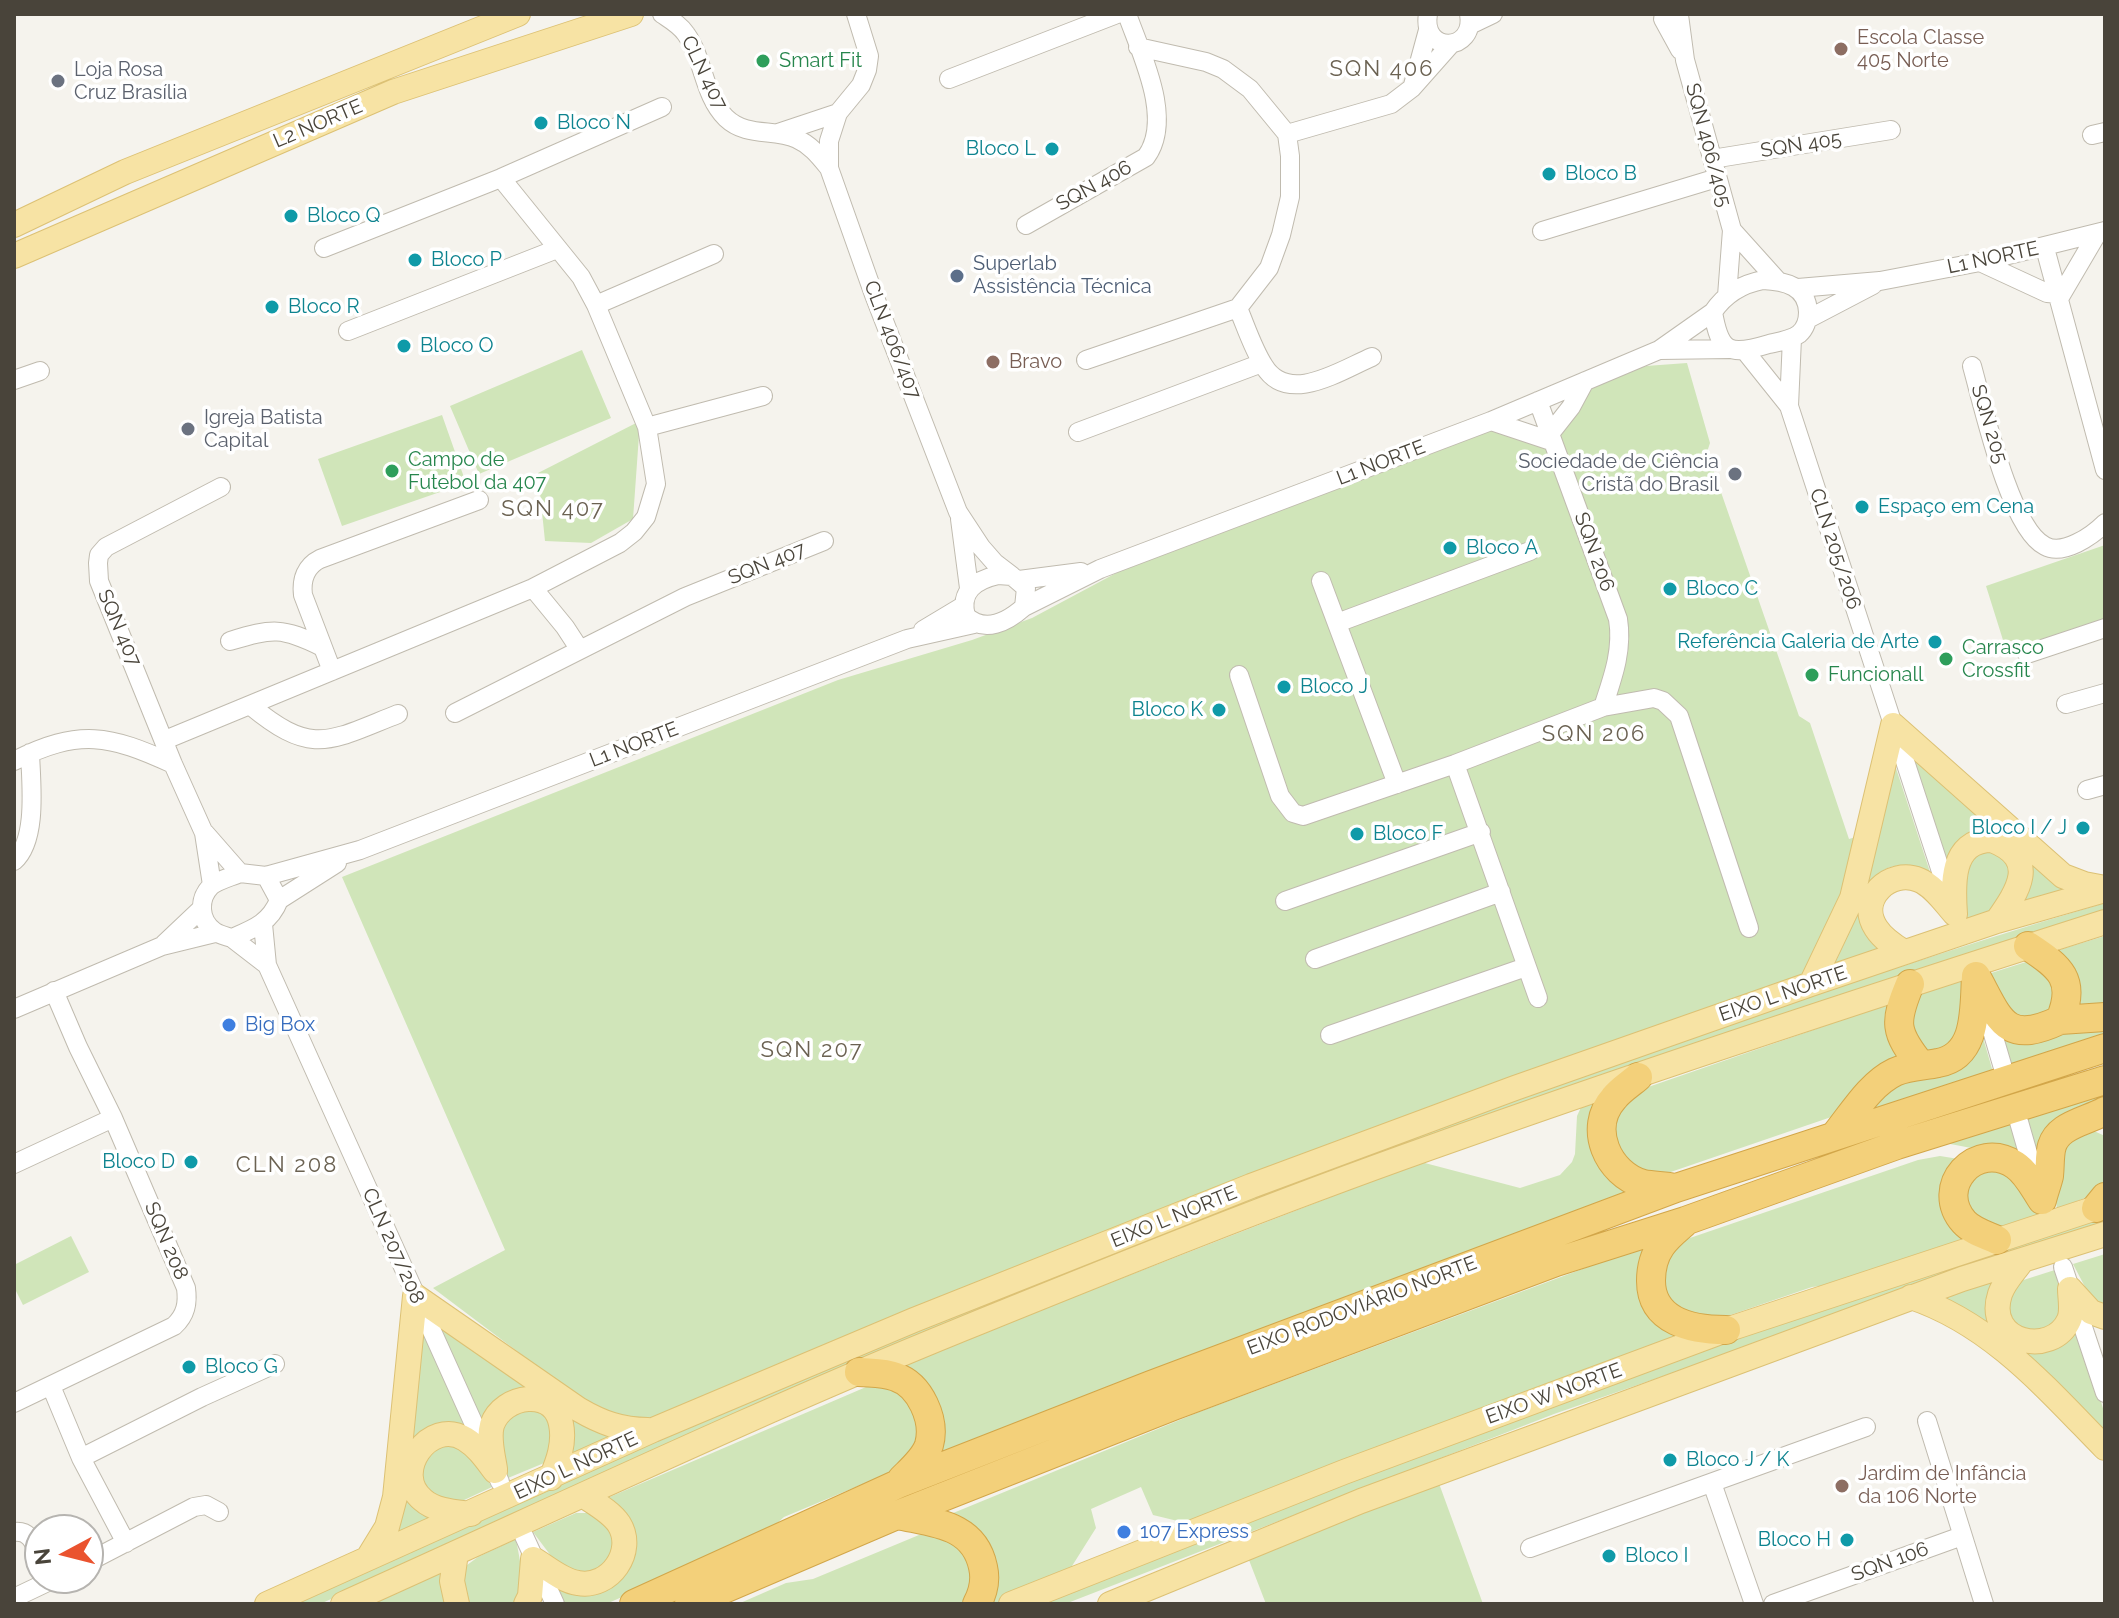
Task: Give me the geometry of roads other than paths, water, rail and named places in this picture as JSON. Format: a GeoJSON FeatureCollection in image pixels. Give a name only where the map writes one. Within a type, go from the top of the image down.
{"type":"FeatureCollection","features":[{"type":"Feature","properties":{"kind":"highway"},"geometry":{"type":"LineString","coordinates":[[2028,946],[2051,961],[2064,976],[2067,1001],[2060,1020]]}},
{"type":"Feature","properties":{"kind":"highway"},"geometry":{"type":"LineString","coordinates":[[1975,975],[1996,1012],[2012,1029],[2024,1032],[2060,1020],[2105,1017]]}},
{"type":"Feature","properties":{"kind":"highway"},"geometry":{"type":"LineString","coordinates":[[1836,1134],[1885,1078],[1898,1071],[1951,1059],[1966,1045],[1971,1033],[1975,975]]}},
{"type":"Feature","properties":{"kind":"highway"},"geometry":{"type":"LineString","coordinates":[[1910,984],[1898,1011],[1897,1023],[1900,1036],[1921,1065]]}},
{"type":"Feature","properties":{"kind":"highway","name":"EIXO RODOVIÁRIO NORTE"},"geometry":{"type":"LineString","coordinates":[[634,1604],[898,1484],[1151,1385],[1676,1188],[2105,1048]]}},
{"type":"Feature","properties":{"kind":"highway"},"geometry":{"type":"LineString","coordinates":[[1638,1077],[1610,1104],[1601,1131],[1604,1148],[1609,1160],[1620,1172],[1642,1184],[1676,1188]]}},
{"type":"Feature","properties":{"kind":"highway","name":"EIXO RODOVIÁRIO NORTE"},"geometry":{"type":"LineString","coordinates":[[689,1604],[897,1515],[1556,1262],[1685,1221],[1897,1145],[2105,1080]]}},
{"type":"Feature","properties":{"kind":"highway"},"geometry":{"type":"LineString","coordinates":[[2043,1208],[2051,1145],[2067,1127],[2098,1121]]}},
{"type":"Feature","properties":{"kind":"highway"},"geometry":{"type":"LineString","coordinates":[[1897,1145],[1939,1148],[1978,1159],[2004,1160],[2015,1165],[2029,1180],[2043,1208]]}},
{"type":"Feature","properties":{"kind":"highway"},"geometry":{"type":"LineString","coordinates":[[1978,1159],[1961,1171],[1953,1200],[1964,1222],[1997,1240]]}},
{"type":"Feature","properties":{"kind":"highway"},"geometry":{"type":"LineString","coordinates":[[1685,1221],[1662,1245],[1654,1259],[1651,1276],[1653,1296],[1663,1313],[1679,1323],[1701,1330],[1726,1330]]}},
{"type":"Feature","properties":{"kind":"highway"},"geometry":{"type":"LineString","coordinates":[[859,1372],[883,1373],[904,1380],[913,1387],[926,1409],[931,1435],[929,1445],[925,1454],[898,1484]]}},
{"type":"Feature","properties":{"kind":"highway"},"geometry":{"type":"LineString","coordinates":[[897,1515],[950,1526],[963,1532],[976,1547],[985,1573],[982,1595],[977,1604]]}},
{"type":"Feature","properties":{"kind":"main road","name":"L2 NORTE"},"geometry":{"type":"LineString","coordinates":[[14,225],[125,172],[518,14]]}},
{"type":"Feature","properties":{"kind":"main road","name":"L2 NORTE"},"geometry":{"type":"LineString","coordinates":[[14,256],[393,92],[589,20],[631,14]]}},
{"type":"Feature","properties":{"kind":"main road"},"geometry":{"type":"LineString","coordinates":[[1811,984],[1852,898],[1893,725],[2063,876],[2105,889]]}},
{"type":"Feature","properties":{"kind":"main road"},"geometry":{"type":"LineString","coordinates":[[1956,917],[1953,874],[1959,859],[1971,846],[1992,840],[2007,847],[2021,870],[2016,895],[1997,921]]}},
{"type":"Feature","properties":{"kind":"main road"},"geometry":{"type":"LineString","coordinates":[[1904,952],[1888,942],[1872,919],[1872,901],[1878,888],[1887,881],[1905,876],[1927,884],[1956,917]]}},
{"type":"Feature","properties":{"kind":"main road","name":"EIXO L NORTE"},"geometry":{"type":"LineString","coordinates":[[267,1604],[653,1430],[914,1320],[1279,1175],[1811,984],[1997,921],[2105,889]]}},
{"type":"Feature","properties":{"kind":"main road","name":"EIXO L NORTE"},"geometry":{"type":"LineString","coordinates":[[343,1604],[859,1372],[1227,1224],[1425,1149],[1910,984],[2105,922]]}},
{"type":"Feature","properties":{"kind":"main road","name":"EIXO W NORTE"},"geometry":{"type":"LineString","coordinates":[[1011,1604],[1344,1472],[1726,1330],[1997,1240],[2103,1211]]}},
{"type":"Feature","properties":{"kind":"main road","name":"EIXO W NORTE"},"geometry":{"type":"LineString","coordinates":[[1110,1604],[1361,1501],[1911,1297],[2021,1262],[2103,1211]]}},
{"type":"Feature","properties":{"kind":"main road"},"geometry":{"type":"LineString","coordinates":[[2021,1262],[2003,1287],[1998,1305],[2000,1323],[2011,1336],[2034,1341],[2054,1336],[2068,1322],[2071,1314],[2066,1278]]}},
{"type":"Feature","properties":{"kind":"main road"},"geometry":{"type":"LineString","coordinates":[[2066,1278],[2091,1312],[2105,1317]]}},
{"type":"Feature","properties":{"kind":"main road"},"geometry":{"type":"LineString","coordinates":[[368,1558],[387,1527],[395,1497],[415,1296],[590,1416],[613,1427],[653,1430]]}},
{"type":"Feature","properties":{"kind":"main road"},"geometry":{"type":"LineString","coordinates":[[1911,1297],[1952,1313],[1997,1343],[2027,1368],[2105,1448]]}},
{"type":"Feature","properties":{"kind":"main road"},"geometry":{"type":"LineString","coordinates":[[497,1476],[490,1435],[493,1423],[509,1404],[537,1399],[554,1409],[561,1421],[563,1434],[559,1457],[551,1478]]}},
{"type":"Feature","properties":{"kind":"main road"},"geometry":{"type":"LineString","coordinates":[[471,1514],[442,1509],[422,1500],[412,1481],[411,1466],[415,1454],[427,1442],[453,1434],[463,1437],[481,1451],[497,1476]]}},
{"type":"Feature","properties":{"kind":"main road"},"geometry":{"type":"LineString","coordinates":[[529,1547],[580,1584],[595,1582],[614,1570],[625,1550],[623,1532],[617,1521],[584,1496]]}},
{"type":"Feature","properties":{"kind":"main road"},"geometry":{"type":"LineString","coordinates":[[526,1604],[530,1596],[529,1547]]}},
{"type":"Feature","properties":{"kind":"main road"},"geometry":{"type":"LineString","coordinates":[[456,1553],[452,1581],[457,1604]]}},
{"type":"Feature","properties":{"kind":"street","name":"CLN 407"},"geometry":{"type":"LineString","coordinates":[[662,14],[688,35],[713,99],[727,119],[743,129],[778,133],[797,139],[811,147],[829,168]]}},
{"type":"Feature","properties":{"kind":"street"},"geometry":{"type":"LineString","coordinates":[[829,168],[829,141],[838,113],[856,92],[867,70],[869,56],[856,14]]}},
{"type":"Feature","properties":{"kind":"street"},"geometry":{"type":"LineString","coordinates":[[949,79],[1117,14]]}},
{"type":"Feature","properties":{"kind":"street","name":"SQN 406"},"geometry":{"type":"LineString","coordinates":[[1026,225],[1146,157],[1152,149],[1157,125],[1156,106],[1127,14]]}},
{"type":"Feature","properties":{"kind":"street"},"geometry":{"type":"LineString","coordinates":[[1426,20],[1441,43],[1451,44],[1467,34],[1469,20],[1493,14]]}},
{"type":"Feature","properties":{"kind":"street","name":"SQN 406/405"},"geometry":{"type":"LineString","coordinates":[[1670,15],[1732,230],[1727,296]]}},
{"type":"Feature","properties":{"kind":"street"},"geometry":{"type":"LineString","coordinates":[[1412,88],[1426,20]]}},
{"type":"Feature","properties":{"kind":"street"},"geometry":{"type":"LineString","coordinates":[[1287,134],[1391,104],[1412,88],[1451,44]]}},
{"type":"Feature","properties":{"kind":"street"},"geometry":{"type":"LineString","coordinates":[[1086,360],[1238,308],[1269,268],[1281,235],[1291,187],[1287,134],[1262,101],[1223,69],[1206,62],[1138,47]]}},
{"type":"Feature","properties":{"kind":"street"},"geometry":{"type":"LineString","coordinates":[[324,248],[501,178],[662,107]]}},
{"type":"Feature","properties":{"kind":"street"},"geometry":{"type":"LineString","coordinates":[[778,133],[838,113]]}},
{"type":"Feature","properties":{"kind":"street","name":"SQN 405"},"geometry":{"type":"LineString","coordinates":[[1714,169],[1891,130]]}},
{"type":"Feature","properties":{"kind":"street","name":"CLN 406/407"},"geometry":{"type":"LineString","coordinates":[[829,168],[874,295],[958,512],[981,547],[1015,578]]}},
{"type":"Feature","properties":{"kind":"street"},"geometry":{"type":"LineString","coordinates":[[1542,231],[1714,169]]}},
{"type":"Feature","properties":{"kind":"street"},"geometry":{"type":"LineString","coordinates":[[165,740],[533,588],[620,543],[641,525],[656,484],[647,427],[596,305],[581,277],[501,178]]}},
{"type":"Feature","properties":{"kind":"street","name":"SQN 406/405"},"geometry":{"type":"LineString","coordinates":[[1732,230],[1777,280]]}},
{"type":"Feature","properties":{"kind":"street"},"geometry":{"type":"LineString","coordinates":[[2059,295],[2101,232]]}},
{"type":"Feature","properties":{"kind":"street","name":"L1 NORTE"},"geometry":{"type":"LineString","coordinates":[[1798,288],[1880,281],[2045,248],[2101,232]]}},
{"type":"Feature","properties":{"kind":"street"},"geometry":{"type":"LineString","coordinates":[[2045,248],[2102,446],[2105,470]]}},
{"type":"Feature","properties":{"kind":"street"},"geometry":{"type":"LineString","coordinates":[[348,331],[557,249]]}},
{"type":"Feature","properties":{"kind":"street"},"geometry":{"type":"LineString","coordinates":[[596,305],[714,254]]}},
{"type":"Feature","properties":{"kind":"street"},"geometry":{"type":"LineString","coordinates":[[1980,262],[2047,293],[2059,295]]}},
{"type":"Feature","properties":{"kind":"street"},"geometry":{"type":"LineString","coordinates":[[1777,280],[1798,288],[1808,300],[1808,319],[1801,333],[1792,338],[1738,350],[1717,337],[1713,312],[1727,296],[1747,283],[1777,280]]}},
{"type":"Feature","properties":{"kind":"street","name":"L1 NORTE"},"geometry":{"type":"LineString","coordinates":[[1808,319],[1880,281]]}},
{"type":"Feature","properties":{"kind":"street"},"geometry":{"type":"LineString","coordinates":[[1238,308],[1262,363],[1279,382],[1298,386],[1372,357]]}},
{"type":"Feature","properties":{"kind":"street","name":"L1 NORTE"},"geometry":{"type":"LineString","coordinates":[[1024,607],[1100,569],[1491,421],[1659,350],[1713,312]]}},
{"type":"Feature","properties":{"kind":"street","name":"CLN 205/206"},"geometry":{"type":"LineString","coordinates":[[1792,338],[1789,406],[1956,917]]}},
{"type":"Feature","properties":{"kind":"street","name":"L1 NORTE"},"geometry":{"type":"LineString","coordinates":[[1659,350],[1738,350]]}},
{"type":"Feature","properties":{"kind":"street","name":"CLN 205/206"},"geometry":{"type":"LineString","coordinates":[[1738,350],[1789,406]]}},
{"type":"Feature","properties":{"kind":"street"},"geometry":{"type":"LineString","coordinates":[[1078,432],[1262,363]]}},
{"type":"Feature","properties":{"kind":"street","name":"SQN 205"},"geometry":{"type":"LineString","coordinates":[[1972,366],[2015,508],[2036,541],[2046,548],[2063,548],[2088,536],[2105,523]]}},
{"type":"Feature","properties":{"kind":"street"},"geometry":{"type":"LineString","coordinates":[[14,380],[40,371]]}},
{"type":"Feature","properties":{"kind":"street"},"geometry":{"type":"LineString","coordinates":[[1491,421],[1550,438],[1585,381]]}},
{"type":"Feature","properties":{"kind":"street"},"geometry":{"type":"LineString","coordinates":[[647,427],[763,396]]}},
{"type":"Feature","properties":{"kind":"street","name":"SQN 206"},"geometry":{"type":"LineString","coordinates":[[1538,401],[1591,540],[1621,632],[1618,661],[1603,707]]}},
{"type":"Feature","properties":{"kind":"street","name":"SQN 407"},"geometry":{"type":"LineString","coordinates":[[204,833],[99,581],[99,555],[106,547],[221,487]]}},
{"type":"Feature","properties":{"kind":"street"},"geometry":{"type":"LineString","coordinates":[[332,671],[303,589],[304,575],[313,564],[479,500]]}},
{"type":"Feature","properties":{"kind":"street","name":"CLN 406/407"},"geometry":{"type":"LineString","coordinates":[[958,512],[966,597]]}},
{"type":"Feature","properties":{"kind":"street","name":"SQN 407"},"geometry":{"type":"LineString","coordinates":[[455,713],[685,597],[824,541]]}},
{"type":"Feature","properties":{"kind":"street"},"geometry":{"type":"LineString","coordinates":[[1337,623],[1530,551]]}},
{"type":"Feature","properties":{"kind":"street","name":"L1 NORTE"},"geometry":{"type":"LineString","coordinates":[[1015,578],[1100,569]]}},
{"type":"Feature","properties":{"kind":"street"},"geometry":{"type":"LineString","coordinates":[[998,575],[1015,578],[1026,588],[1024,607],[1012,618],[1000,624],[984,626],[974,624],[966,616],[966,597],[984,578],[998,575]]}},
{"type":"Feature","properties":{"kind":"street"},"geometry":{"type":"LineString","coordinates":[[1321,581],[1397,784]]}},
{"type":"Feature","properties":{"kind":"street"},"geometry":{"type":"LineString","coordinates":[[533,588],[580,650]]}},
{"type":"Feature","properties":{"kind":"street","name":"L1 NORTE"},"geometry":{"type":"LineString","coordinates":[[907,639],[966,597]]}},
{"type":"Feature","properties":{"kind":"street","name":"L1 NORTE"},"geometry":{"type":"LineString","coordinates":[[266,876],[360,850],[907,639],[974,624]]}},
{"type":"Feature","properties":{"kind":"street"},"geometry":{"type":"LineString","coordinates":[[2027,654],[2105,628]]}},
{"type":"Feature","properties":{"kind":"street"},"geometry":{"type":"LineString","coordinates":[[230,641],[265,631],[280,631],[293,633],[322,647]]}},
{"type":"Feature","properties":{"kind":"street"},"geometry":{"type":"LineString","coordinates":[[1239,675],[1280,796],[1293,813],[1310,815],[1603,707],[1654,698],[1663,701],[1679,716],[1749,928]]}},
{"type":"Feature","properties":{"kind":"street"},"geometry":{"type":"LineString","coordinates":[[2066,704],[2105,693]]}},
{"type":"Feature","properties":{"kind":"street"},"geometry":{"type":"LineString","coordinates":[[251,706],[277,728],[315,741],[334,738],[398,714]]}},
{"type":"Feature","properties":{"kind":"street"},"geometry":{"type":"LineString","coordinates":[[14,861],[21,855],[28,831],[32,798],[22,757],[78,739],[102,739],[133,746],[173,764]]}},
{"type":"Feature","properties":{"kind":"street"},"geometry":{"type":"LineString","coordinates":[[1455,764],[1538,998]]}},
{"type":"Feature","properties":{"kind":"street"},"geometry":{"type":"LineString","coordinates":[[1285,901],[1481,832]]}},
{"type":"Feature","properties":{"kind":"street"},"geometry":{"type":"LineString","coordinates":[[204,833],[240,873]]}},
{"type":"Feature","properties":{"kind":"street"},"geometry":{"type":"LineString","coordinates":[[204,833],[212,885]]}},
{"type":"Feature","properties":{"kind":"street","name":"L1 NORTE"},"geometry":{"type":"LineString","coordinates":[[279,900],[360,850]]}},
{"type":"Feature","properties":{"kind":"street"},"geometry":{"type":"LineString","coordinates":[[14,1009],[162,946],[224,935],[263,924],[275,911],[279,900],[266,876],[240,873],[212,885],[202,898],[205,922],[224,935]]}},
{"type":"Feature","properties":{"kind":"street"},"geometry":{"type":"LineString","coordinates":[[1315,959],[1501,892]]}},
{"type":"Feature","properties":{"kind":"street"},"geometry":{"type":"LineString","coordinates":[[162,946],[201,909]]}},
{"type":"Feature","properties":{"kind":"street","name":"CLN 207/208"},"geometry":{"type":"LineString","coordinates":[[263,924],[267,965],[497,1476]]}},
{"type":"Feature","properties":{"kind":"street","name":"CLN 207/208"},"geometry":{"type":"LineString","coordinates":[[224,935],[267,965]]}},
{"type":"Feature","properties":{"kind":"street"},"geometry":{"type":"LineString","coordinates":[[1330,1035],[1526,967]]}},
{"type":"Feature","properties":{"kind":"street"},"geometry":{"type":"LineString","coordinates":[[1975,975],[2003,1068]]}},
{"type":"Feature","properties":{"kind":"street","name":"SQN 208"},"geometry":{"type":"LineString","coordinates":[[14,1403],[174,1326],[186,1308],[186,1288],[54,991]]}},
{"type":"Feature","properties":{"kind":"street"},"geometry":{"type":"LineString","coordinates":[[14,1164],[113,1118]]}},
{"type":"Feature","properties":{"kind":"street"},"geometry":{"type":"LineString","coordinates":[[2019,1122],[2043,1208]]}},
{"type":"Feature","properties":{"kind":"street"},"geometry":{"type":"LineString","coordinates":[[2066,1278],[2105,1393]]}},
{"type":"Feature","properties":{"kind":"street"},"geometry":{"type":"LineString","coordinates":[[81,1458],[275,1364]]}},
{"type":"Feature","properties":{"kind":"street"},"geometry":{"type":"LineString","coordinates":[[51,1386],[81,1458],[126,1543]]}},
{"type":"Feature","properties":{"kind":"street"},"geometry":{"type":"LineString","coordinates":[[1927,1421],[1984,1604]]}},
{"type":"Feature","properties":{"kind":"street"},"geometry":{"type":"LineString","coordinates":[[1530,1548],[1866,1427]]}},
{"type":"Feature","properties":{"kind":"street"},"geometry":{"type":"LineString","coordinates":[[1712,1483],[1754,1604]]}},
{"type":"Feature","properties":{"kind":"street"},"geometry":{"type":"LineString","coordinates":[[104,1554],[194,1507],[206,1505],[219,1512]]}},
{"type":"Feature","properties":{"kind":"street","name":"SQN 106"},"geometry":{"type":"LineString","coordinates":[[1773,1604],[1962,1536]]}},
{"type":"Feature","properties":{"kind":"street"},"geometry":{"type":"LineString","coordinates":[[529,1547],[555,1604]]}},
{"type":"Feature","properties":{"kind":"place","name":"Escola Classe 405 Norte"},"geometry":{"type":"Point","coordinates":[1841,49]}},
{"type":"Feature","properties":{"kind":"place","name":"Smart Fit"},"geometry":{"type":"Point","coordinates":[763,61]}},
{"type":"Feature","properties":{"kind":"place","name":"Loja Rosa Cruz Brasília"},"geometry":{"type":"Point","coordinates":[58,81]}},
{"type":"Feature","properties":{"kind":"place","name":"Bloco N"},"geometry":{"type":"Point","coordinates":[541,123]}},
{"type":"Feature","properties":{"kind":"place","name":"Bloco L"},"geometry":{"type":"Point","coordinates":[1052,149]}},
{"type":"Feature","properties":{"kind":"place","name":"Bloco B"},"geometry":{"type":"Point","coordinates":[1549,174]}},
{"type":"Feature","properties":{"kind":"place","name":"Bloco Q"},"geometry":{"type":"Point","coordinates":[291,216]}},
{"type":"Feature","properties":{"kind":"place","name":"Bloco P"},"geometry":{"type":"Point","coordinates":[415,260]}},
{"type":"Feature","properties":{"kind":"place","name":"Superlab Assistência Técnica"},"geometry":{"type":"Point","coordinates":[957,276]}},
{"type":"Feature","properties":{"kind":"place","name":"Bloco R"},"geometry":{"type":"Point","coordinates":[272,307]}},
{"type":"Feature","properties":{"kind":"place","name":"Bloco O"},"geometry":{"type":"Point","coordinates":[404,346]}},
{"type":"Feature","properties":{"kind":"place","name":"Bravo"},"geometry":{"type":"Point","coordinates":[993,362]}},
{"type":"Feature","properties":{"kind":"place","name":"Igreja Batista Capital"},"geometry":{"type":"Point","coordinates":[188,429]}},
{"type":"Feature","properties":{"kind":"place","name":"Campo de Futebol da 407"},"geometry":{"type":"Point","coordinates":[392,471]}},
{"type":"Feature","properties":{"kind":"place","name":"Sociedade de Ciência Cristã do Brasil"},"geometry":{"type":"Point","coordinates":[1735,474]}},
{"type":"Feature","properties":{"kind":"place","name":"Espaço em Cena"},"geometry":{"type":"Point","coordinates":[1862,507]}},
{"type":"Feature","properties":{"kind":"place","name":"Bloco A"},"geometry":{"type":"Point","coordinates":[1450,548]}},
{"type":"Feature","properties":{"kind":"place","name":"Bloco C"},"geometry":{"type":"Point","coordinates":[1670,589]}},
{"type":"Feature","properties":{"kind":"place","name":"Referência Galeria de Arte"},"geometry":{"type":"Point","coordinates":[1935,642]}},
{"type":"Feature","properties":{"kind":"place","name":"Carrasco Crossfit"},"geometry":{"type":"Point","coordinates":[1946,659]}},
{"type":"Feature","properties":{"kind":"place","name":"Funcionall"},"geometry":{"type":"Point","coordinates":[1812,675]}},
{"type":"Feature","properties":{"kind":"place","name":"Bloco J"},"geometry":{"type":"Point","coordinates":[1284,687]}},
{"type":"Feature","properties":{"kind":"place","name":"Bloco K"},"geometry":{"type":"Point","coordinates":[1219,710]}},
{"type":"Feature","properties":{"kind":"place","name":"Bloco I / J"},"geometry":{"type":"Point","coordinates":[2083,828]}},
{"type":"Feature","properties":{"kind":"place","name":"Bloco F"},"geometry":{"type":"Point","coordinates":[1357,834]}},
{"type":"Feature","properties":{"kind":"place","name":"Big Box"},"geometry":{"type":"Point","coordinates":[229,1025]}},
{"type":"Feature","properties":{"kind":"place","name":"Bloco D"},"geometry":{"type":"Point","coordinates":[191,1162]}},
{"type":"Feature","properties":{"kind":"place","name":"Bloco G"},"geometry":{"type":"Point","coordinates":[189,1367]}},
{"type":"Feature","properties":{"kind":"place","name":"Bloco J / K"},"geometry":{"type":"Point","coordinates":[1670,1460]}},
{"type":"Feature","properties":{"kind":"place","name":"Jardim de Infância da 106 Norte"},"geometry":{"type":"Point","coordinates":[1842,1486]}},
{"type":"Feature","properties":{"kind":"place","name":"107 Express"},"geometry":{"type":"Point","coordinates":[1124,1532]}},
{"type":"Feature","properties":{"kind":"place","name":"Bloco H"},"geometry":{"type":"Point","coordinates":[1847,1540]}},
{"type":"Feature","properties":{"kind":"place","name":"Bloco I"},"geometry":{"type":"Point","coordinates":[1609,1556]}},
{"type":"Feature","properties":{"kind":"district","name":"SQN 406"},"geometry":{"type":"Point","coordinates":[1382,69]}},
{"type":"Feature","properties":{"kind":"district","name":"SQN 407"},"geometry":{"type":"Point","coordinates":[553,509]}},
{"type":"Feature","properties":{"kind":"district","name":"SQN 206"},"geometry":{"type":"Point","coordinates":[1594,734]}},
{"type":"Feature","properties":{"kind":"district","name":"SQN 207"},"geometry":{"type":"Point","coordinates":[812,1050]}},
{"type":"Feature","properties":{"kind":"district","name":"CLN 208"},"geometry":{"type":"Point","coordinates":[287,1165]}}]}
